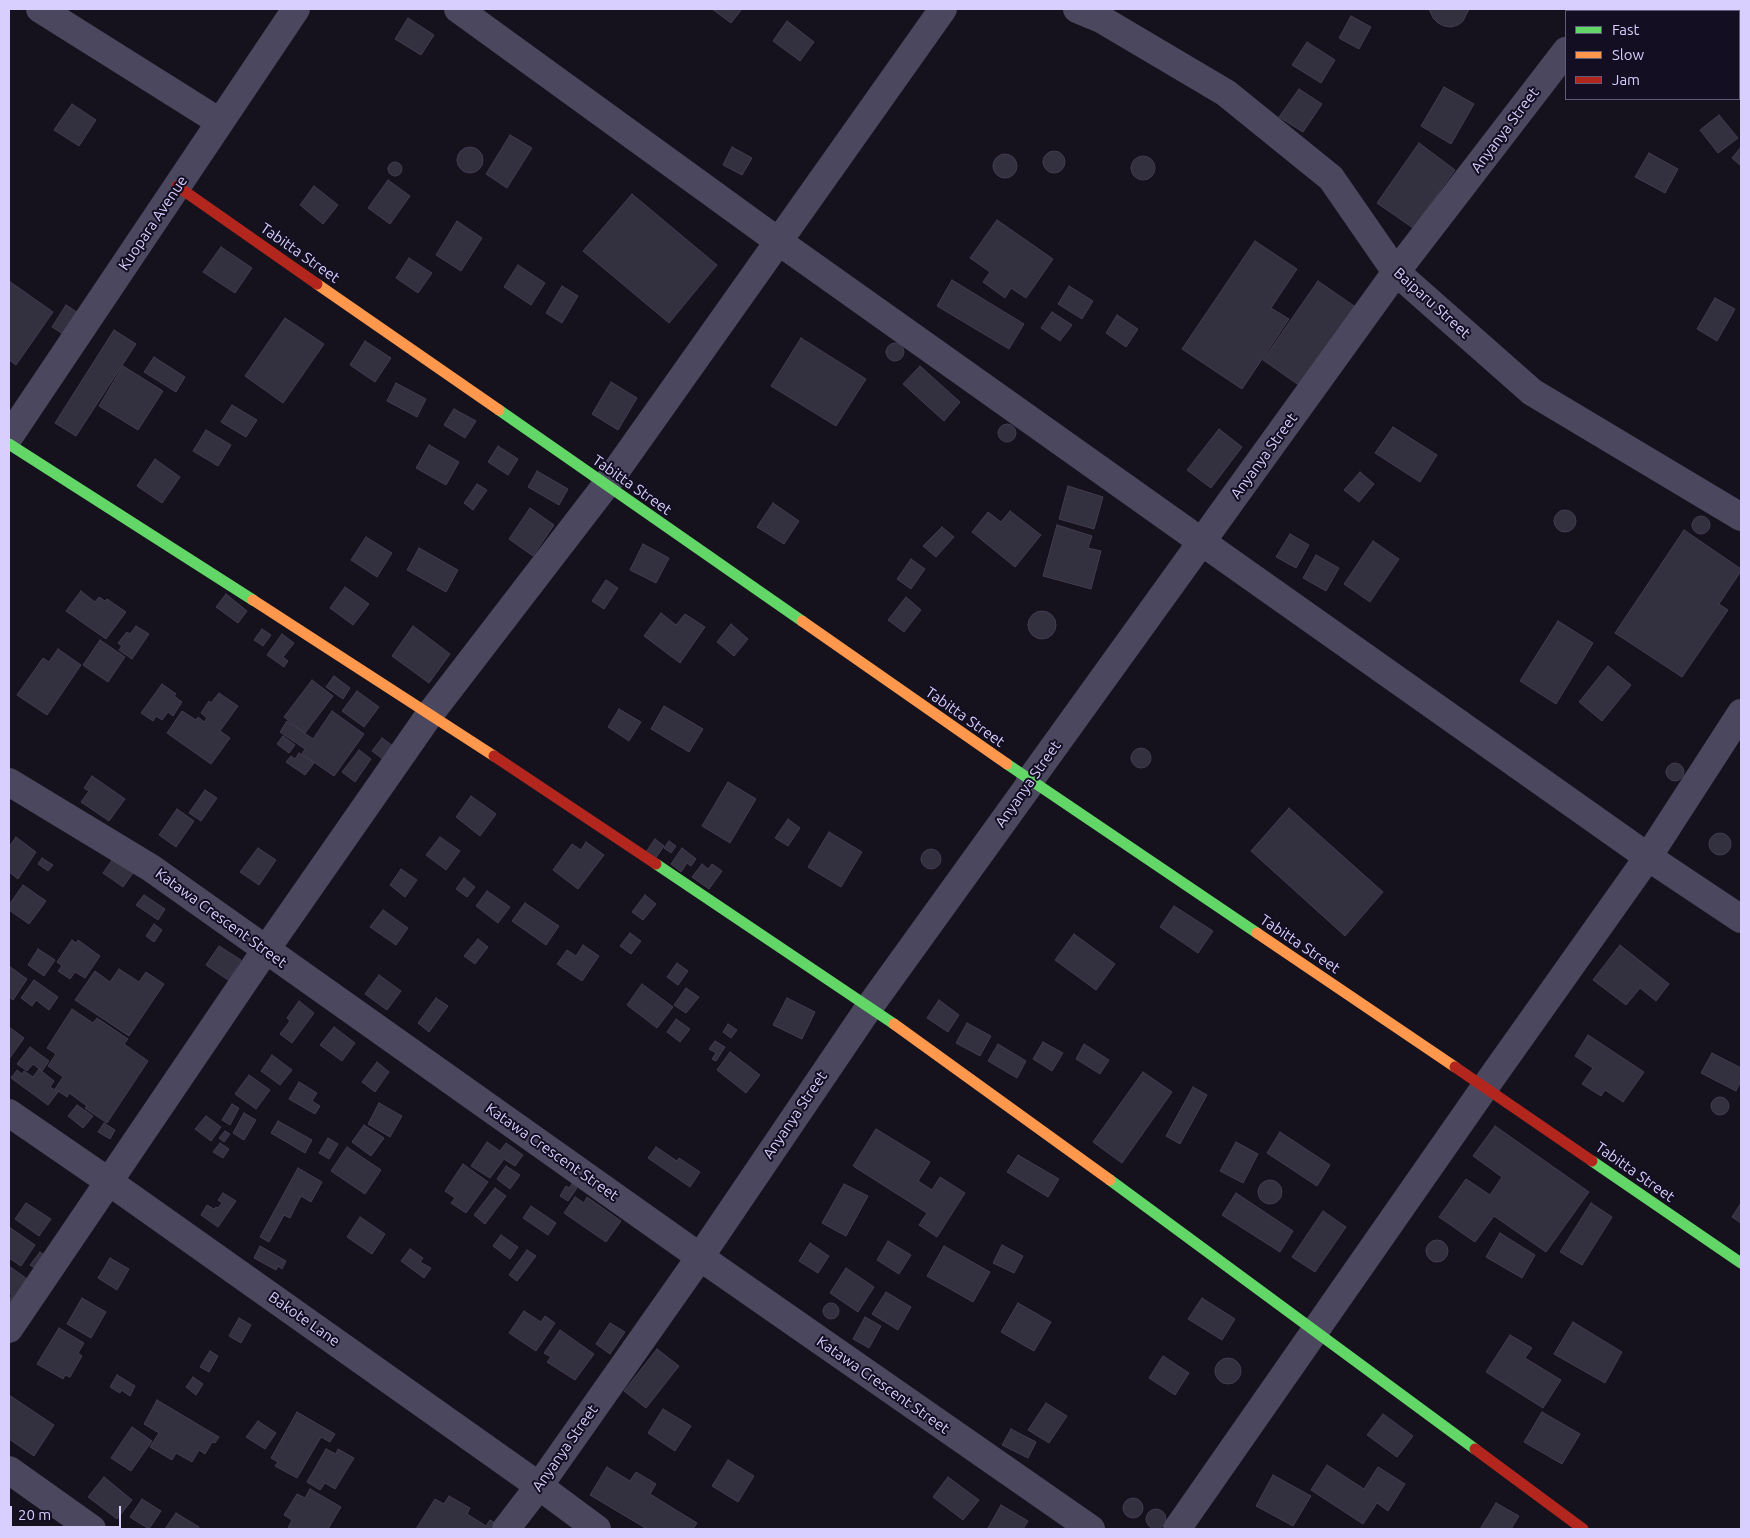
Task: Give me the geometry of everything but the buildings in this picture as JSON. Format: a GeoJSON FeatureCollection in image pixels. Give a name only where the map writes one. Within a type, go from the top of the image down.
{"type":"FeatureCollection","features":[{"type":"Feature","properties":{"kind":"street"},"geometry":{"type":"LineString","coordinates":[[40,9],[220,122]]}},
{"type":"Feature","properties":{"kind":"street","name":"Kuopara Avenue"},"geometry":{"type":"LineString","coordinates":[[9,437],[296,9]]}},
{"type":"Feature","properties":{"kind":"street"},"geometry":{"type":"LineString","coordinates":[[458,9],[1202,542],[1648,857],[1741,920]]}},
{"type":"Feature","properties":{"kind":"street"},"geometry":{"type":"LineString","coordinates":[[9,1329],[266,950],[430,714],[606,486],[943,9]]}},
{"type":"Feature","properties":{"kind":"street","name":"Baiparu Street"},"geometry":{"type":"LineString","coordinates":[[1077,9],[1101,19],[1226,93],[1330,178],[1396,272],[1532,392],[1741,517]]}},
{"type":"Feature","properties":{"kind":"street","name":"Anyanya Street"},"geometry":{"type":"LineString","coordinates":[[506,1529],[539,1486],[700,1257],[870,1006],[1030,784],[1030,780],[1396,272],[1565,52]]}},
{"type":"Feature","properties":{"kind":"street","name":"Tabitta Street"},"geometry":{"type":"LineString","coordinates":[[178,186],[1030,780],[1485,1086],[1741,1263]]}},
{"type":"Feature","properties":{"kind":"street"},"geometry":{"type":"LineString","coordinates":[[9,444],[430,714],[870,1006],[1160,1216],[1583,1529]]}},
{"type":"Feature","properties":{"kind":"street"},"geometry":{"type":"LineString","coordinates":[[1177,1529],[1485,1086],[1648,857],[1741,713]]}},
{"type":"Feature","properties":{"kind":"street","name":"Katawa Crescent Street"},"geometry":{"type":"LineString","coordinates":[[9,782],[152,868],[700,1257],[1091,1529]]}},
{"type":"Feature","properties":{"kind":"street","name":"Bakote Lane"},"geometry":{"type":"LineString","coordinates":[[9,1113],[108,1181],[597,1529]]}},
{"type":"Feature","properties":{"kind":"street"},"geometry":{"type":"LineString","coordinates":[[9,1470],[92,1529]]}},
{"type":"Feature","properties":{"kind":"traffic: fast"},"geometry":{"type":"LineString","coordinates":[[499,410],[802,621]]}},
{"type":"Feature","properties":{"kind":"traffic: fast"},"geometry":{"type":"LineString","coordinates":[[9,444],[253,600]]}},
{"type":"Feature","properties":{"kind":"traffic: fast"},"geometry":{"type":"LineString","coordinates":[[1007,764],[1257,933]]}},
{"type":"Feature","properties":{"kind":"traffic: fast"},"geometry":{"type":"LineString","coordinates":[[656,864],[894,1024]]}},
{"type":"Feature","properties":{"kind":"traffic: fast"},"geometry":{"type":"LineString","coordinates":[[1592,1161],[1741,1263]]}},
{"type":"Feature","properties":{"kind":"traffic: fast"},"geometry":{"type":"LineString","coordinates":[[1110,1180],[1475,1449]]}},
{"type":"Feature","properties":{"kind":"traffic: slow"},"geometry":{"type":"LineString","coordinates":[[317,284],[499,410]]}},
{"type":"Feature","properties":{"kind":"traffic: slow"},"geometry":{"type":"LineString","coordinates":[[253,600],[494,756]]}},
{"type":"Feature","properties":{"kind":"traffic: slow"},"geometry":{"type":"LineString","coordinates":[[802,621],[1007,764]]}},
{"type":"Feature","properties":{"kind":"traffic: slow"},"geometry":{"type":"LineString","coordinates":[[1257,933],[1455,1067]]}},
{"type":"Feature","properties":{"kind":"traffic: slow"},"geometry":{"type":"LineString","coordinates":[[894,1024],[1110,1180]]}},
{"type":"Feature","properties":{"kind":"traffic: jam"},"geometry":{"type":"LineString","coordinates":[[177,186],[317,284]]}},
{"type":"Feature","properties":{"kind":"traffic: jam"},"geometry":{"type":"LineString","coordinates":[[494,756],[656,864]]}},
{"type":"Feature","properties":{"kind":"traffic: jam"},"geometry":{"type":"LineString","coordinates":[[1455,1067],[1592,1161]]}},
{"type":"Feature","properties":{"kind":"traffic: jam"},"geometry":{"type":"LineString","coordinates":[[1475,1449],[1583,1529]]}}]}
